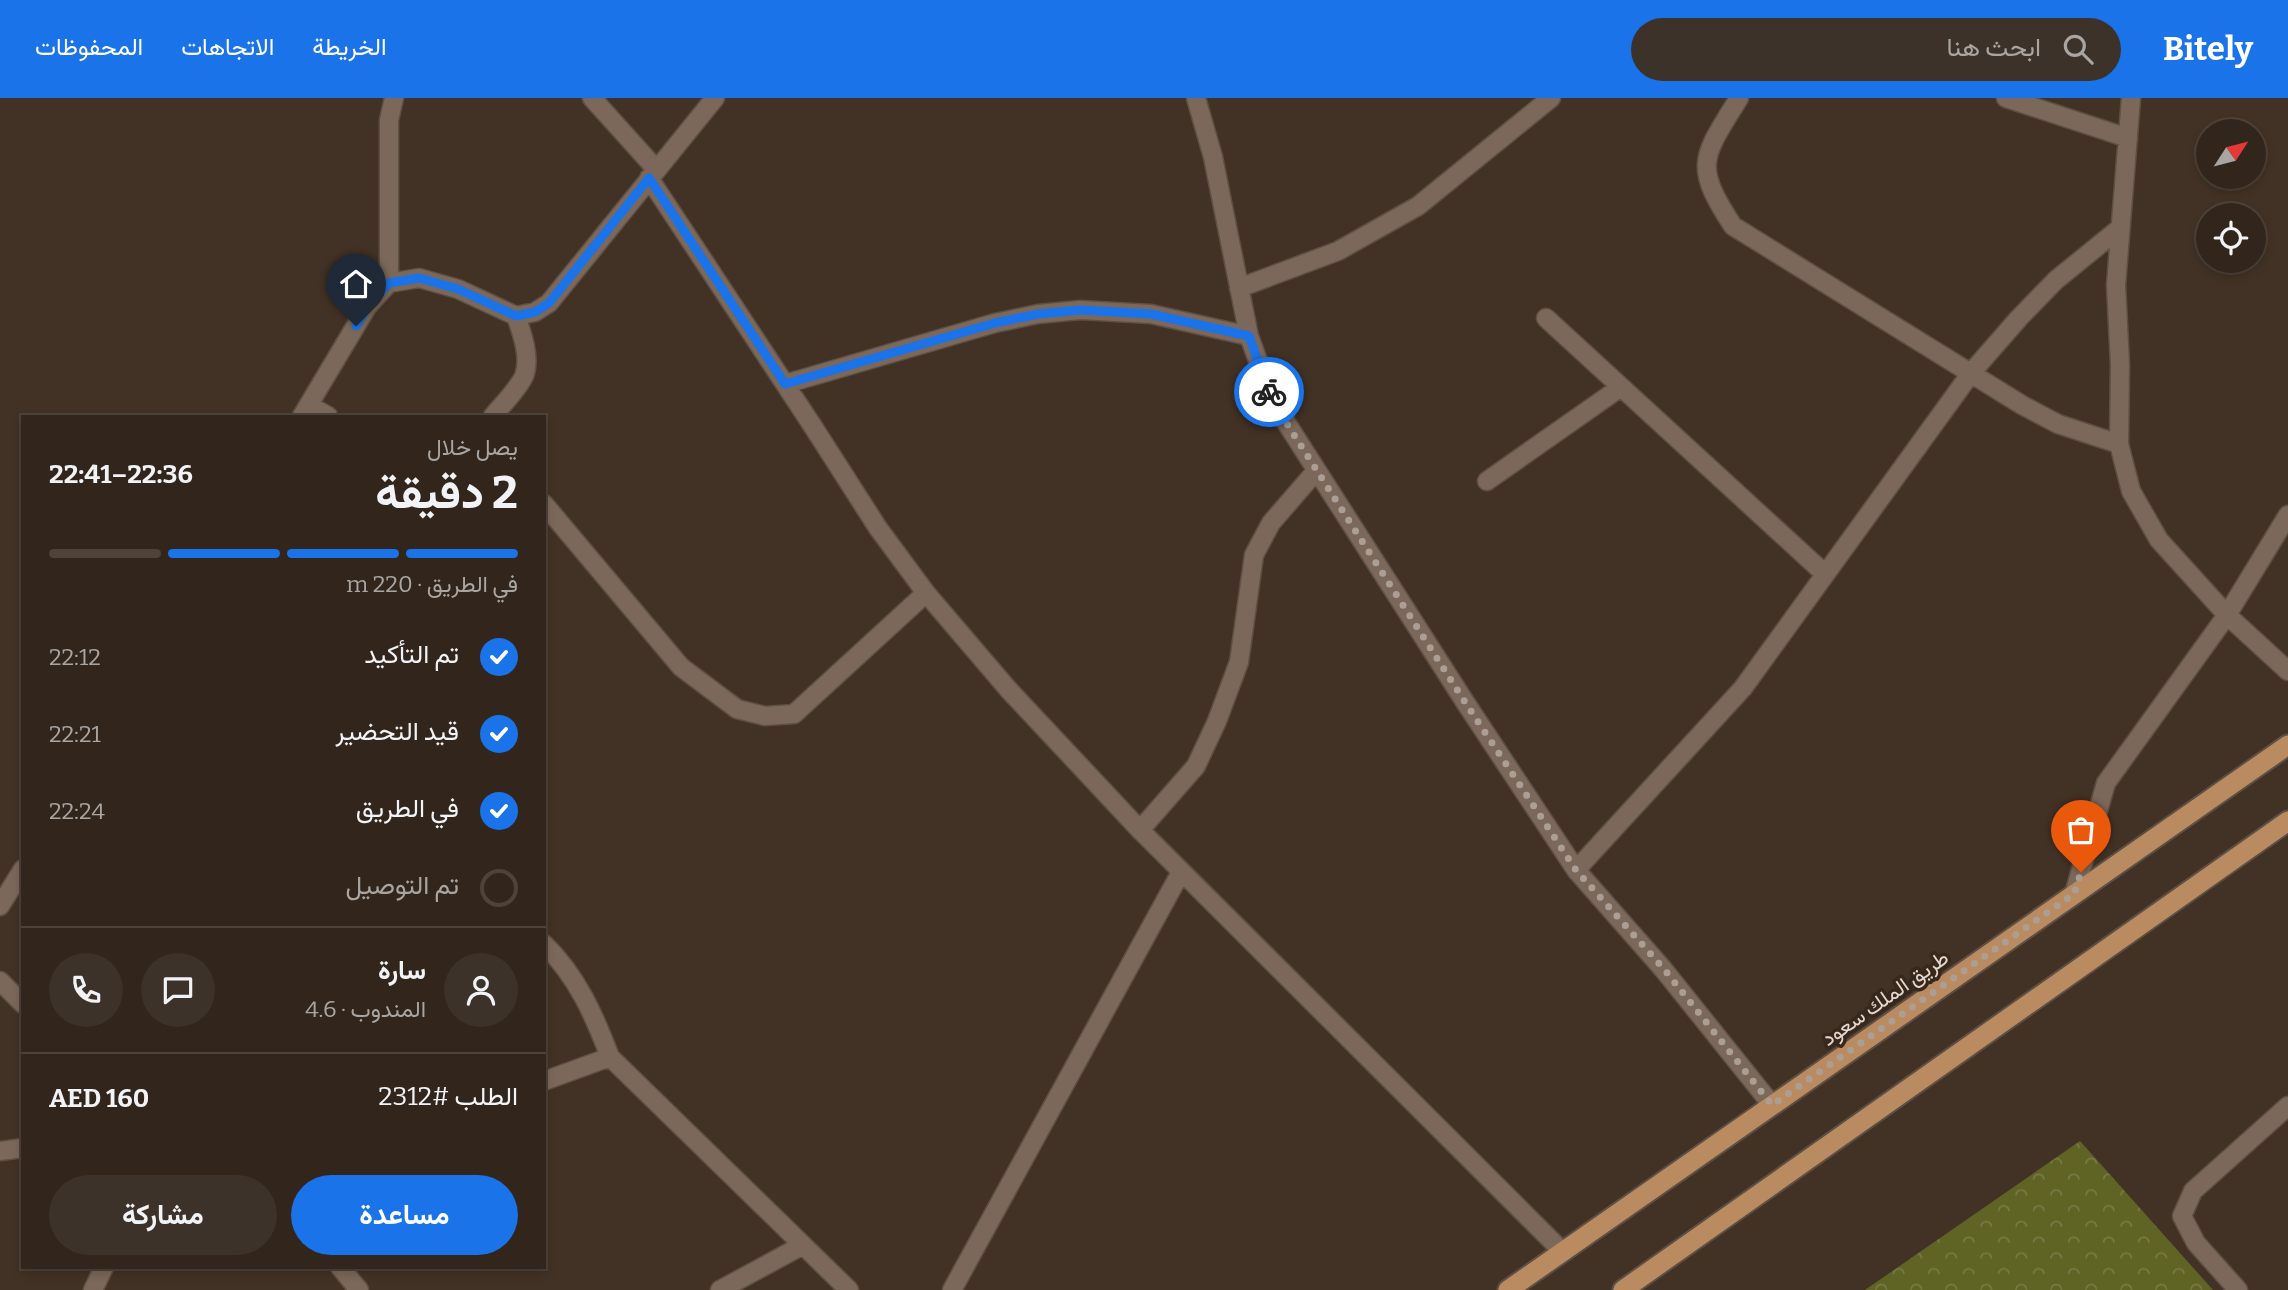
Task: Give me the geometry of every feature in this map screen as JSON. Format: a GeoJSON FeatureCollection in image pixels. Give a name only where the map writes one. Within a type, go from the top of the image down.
{"type":"FeatureCollection","features":[{"type":"Feature","properties":{"kind":"highway","name":"طريق الملك سعود"},"geometry":{"type":"LineString","coordinates":[[1508,1290],[2288,745]]}},
{"type":"Feature","properties":{"kind":"highway"},"geometry":{"type":"LineString","coordinates":[[1623,1290],[2288,821]]}},
{"type":"Feature","properties":{"kind":"street"},"geometry":{"type":"LineString","coordinates":[[389,283],[389,120],[394,98]]}},
{"type":"Feature","properties":{"kind":"street"},"geometry":{"type":"LineString","coordinates":[[592,98],[652,173],[877,528],[926,593],[1008,690],[1140,831],[1563,1252]]}},
{"type":"Feature","properties":{"kind":"street"},"geometry":{"type":"LineString","coordinates":[[323,415],[305,411],[368,306],[389,283],[419,278],[458,289],[516,316],[535,312],[549,303],[715,98]]}},
{"type":"Feature","properties":{"kind":"street"},"geometry":{"type":"LineString","coordinates":[[1196,98],[1213,157],[1249,336],[1273,402],[1576,870],[1664,969],[1772,1105]]}},
{"type":"Feature","properties":{"kind":"street"},"geometry":{"type":"LineString","coordinates":[[1239,288],[1338,251],[1418,205],[1550,98]]}},
{"type":"Feature","properties":{"kind":"street"},"geometry":{"type":"LineString","coordinates":[[1739,98],[1708,149],[1706,172],[1714,198],[1732,226],[2022,405],[2058,424],[2119,444]]}},
{"type":"Feature","properties":{"kind":"street"},"geometry":{"type":"LineString","coordinates":[[2006,98],[2128,138]]}},
{"type":"Feature","properties":{"kind":"street"},"geometry":{"type":"LineString","coordinates":[[2131,98],[2116,285],[2120,365],[2119,444],[2131,491],[2159,540],[2227,615],[2288,671]]}},
{"type":"Feature","properties":{"kind":"street"},"geometry":{"type":"LineString","coordinates":[[1576,870],[1743,688],[1971,373],[2056,280],[2120,228]]}},
{"type":"Feature","properties":{"kind":"street"},"geometry":{"type":"LineString","coordinates":[[785,384],[995,323],[1038,314],[1080,310],[1151,314],[1249,336]]}},
{"type":"Feature","properties":{"kind":"street"},"geometry":{"type":"LineString","coordinates":[[494,415],[524,377],[526,359],[516,316]]}},
{"type":"Feature","properties":{"kind":"street"},"geometry":{"type":"LineString","coordinates":[[1546,318],[1825,574]]}},
{"type":"Feature","properties":{"kind":"street"},"geometry":{"type":"LineString","coordinates":[[1486,481],[1621,387]]}},
{"type":"Feature","properties":{"kind":"street"},"geometry":{"type":"LineString","coordinates":[[1140,831],[1196,766],[1217,721],[1239,662],[1254,555],[1271,523],[1316,471]]}},
{"type":"Feature","properties":{"kind":"street"},"geometry":{"type":"LineString","coordinates":[[546,506],[681,667],[737,709],[765,716],[794,714],[926,593]]}},
{"type":"Feature","properties":{"kind":"street"},"geometry":{"type":"LineString","coordinates":[[2074,894],[2106,783],[2227,615],[2288,515]]}},
{"type":"Feature","properties":{"kind":"street"},"geometry":{"type":"LineString","coordinates":[[0,906],[21,872]]}},
{"type":"Feature","properties":{"kind":"street"},"geometry":{"type":"LineString","coordinates":[[952,1290],[1181,872]]}},
{"type":"Feature","properties":{"kind":"street"},"geometry":{"type":"LineString","coordinates":[[546,946],[579,985],[610,1057],[849,1290]]}},
{"type":"Feature","properties":{"kind":"street"},"geometry":{"type":"LineString","coordinates":[[0,981],[21,1002]]}},
{"type":"Feature","properties":{"kind":"street"},"geometry":{"type":"LineString","coordinates":[[546,1081],[610,1057]]}},
{"type":"Feature","properties":{"kind":"street"},"geometry":{"type":"LineString","coordinates":[[2238,1290],[2196,1243],[2182,1216],[2193,1191],[2288,1106]]}},
{"type":"Feature","properties":{"kind":"street"},"geometry":{"type":"LineString","coordinates":[[0,1151],[21,1147]]}},
{"type":"Feature","properties":{"kind":"street"},"geometry":{"type":"LineString","coordinates":[[720,1290],[803,1245]]}},
{"type":"Feature","properties":{"kind":"street"},"geometry":{"type":"LineString","coordinates":[[93,1290],[103,1269]]}},
{"type":"Feature","properties":{"kind":"street"},"geometry":{"type":"LineString","coordinates":[[342,1269],[359,1290]]}},
{"type":"Feature","properties":{"kind":"green space"},"geometry":{"type":"Polygon","coordinates":[[[2080,1141],[2213,1290],[1865,1290],[2080,1141]]]}},
{"type":"Feature","properties":{"kind":"way so far"},"geometry":{"type":"LineString","coordinates":[[1269,392],[1465,702],[1576,870],[1664,969],[1772,1105],[2074,894],[2081,872]]}},
{"type":"Feature","properties":{"kind":"route"},"geometry":{"type":"LineString","coordinates":[[356,326],[368,306],[389,283],[419,278],[458,289],[516,316],[535,312],[549,303],[649,178],[785,384],[995,323],[1038,314],[1080,310],[1151,314],[1249,336],[1269,392]]}}]}
